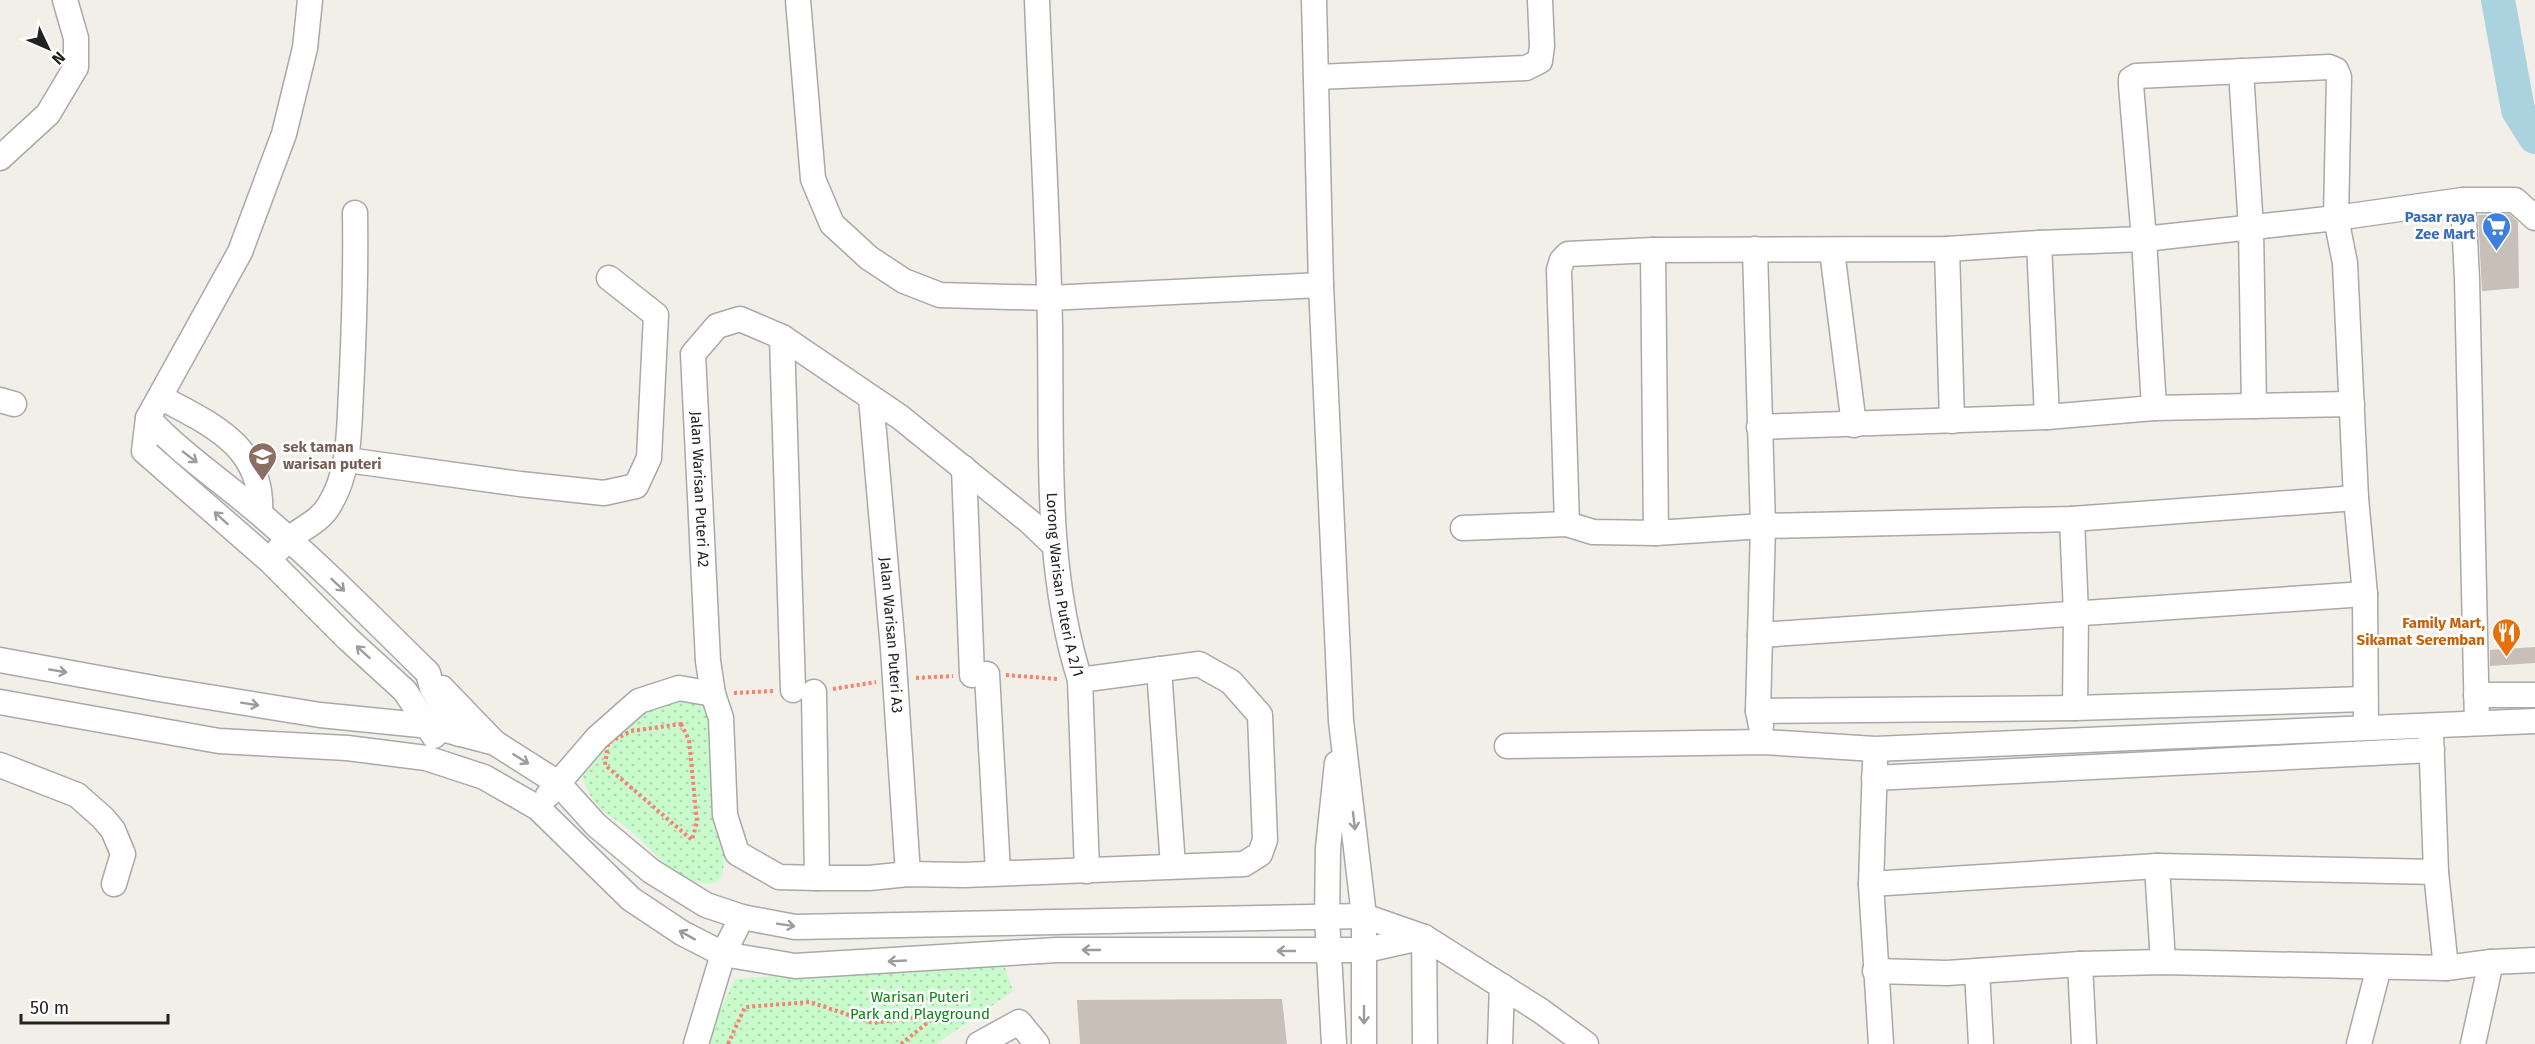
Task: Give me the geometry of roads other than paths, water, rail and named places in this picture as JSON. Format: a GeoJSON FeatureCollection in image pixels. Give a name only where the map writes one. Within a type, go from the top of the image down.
{"type":"FeatureCollection","features":[{"type":"Feature","properties":{"kind":"street"},"geometry":{"type":"LineString","coordinates":[[0,158],[48,114],[76,67],[76,38],[65,0]]}},
{"type":"Feature","properties":{"kind":"street"},"geometry":{"type":"LineString","coordinates":[[310,0],[305,48],[284,134],[240,252],[148,418],[144,451],[149,458],[270,561],[348,639],[405,691],[430,726],[448,765]]}},
{"type":"Feature","properties":{"kind":"street"},"geometry":{"type":"LineString","coordinates":[[798,0],[813,179],[832,224],[869,258],[904,281],[940,295],[1049,298],[1321,285]]}},
{"type":"Feature","properties":{"kind":"street","name":"Lorong Warisan Puteri A 2/1"},"geometry":{"type":"LineString","coordinates":[[1037,0],[1049,298],[1053,545],[1071,651],[1080,680],[1087,871]]}},
{"type":"Feature","properties":{"kind":"street"},"geometry":{"type":"LineString","coordinates":[[1314,0],[1321,285],[1341,721],[1364,916],[1366,950],[1364,1044]]}},
{"type":"Feature","properties":{"kind":"street"},"geometry":{"type":"LineString","coordinates":[[1317,77],[1526,68],[1540,61],[1542,46],[1540,0]]}},
{"type":"Feature","properties":{"kind":"street"},"geometry":{"type":"LineString","coordinates":[[2154,408],[2144,239],[2131,79],[2329,67],[2336,70],[2339,77],[2336,218],[2345,263],[2356,498],[2365,594],[2366,728]]}},
{"type":"Feature","properties":{"kind":"street"},"geometry":{"type":"LineString","coordinates":[[2241,71],[2251,228],[2254,406]]}},
{"type":"Feature","properties":{"kind":"street"},"geometry":{"type":"LineString","coordinates":[[2463,200],[2467,279],[2477,723]]}},
{"type":"Feature","properties":{"kind":"street"},"geometry":{"type":"LineString","coordinates":[[1567,524],[1559,270],[1562,260],[1568,254],[1653,249],[1947,249],[2144,239],[2336,218],[2463,200],[2515,200],[2535,218]]}},
{"type":"Feature","properties":{"kind":"street"},"geometry":{"type":"LineString","coordinates":[[270,561],[287,538],[313,524],[330,504],[347,460],[356,288],[356,213]]}},
{"type":"Feature","properties":{"kind":"street"},"geometry":{"type":"LineString","coordinates":[[2039,243],[2048,417]]}},
{"type":"Feature","properties":{"kind":"street"},"geometry":{"type":"LineString","coordinates":[[1653,249],[1656,533]]}},
{"type":"Feature","properties":{"kind":"street"},"geometry":{"type":"LineString","coordinates":[[1755,249],[1763,526],[1758,711],[1764,742]]}},
{"type":"Feature","properties":{"kind":"street"},"geometry":{"type":"LineString","coordinates":[[1947,249],[1952,421]]}},
{"type":"Feature","properties":{"kind":"street"},"geometry":{"type":"LineString","coordinates":[[1832,250],[1854,425]]}},
{"type":"Feature","properties":{"kind":"street"},"geometry":{"type":"LineString","coordinates":[[347,460],[604,493],[636,486],[649,458],[656,315],[609,278]]}},
{"type":"Feature","properties":{"kind":"street","name":"Jalan Warisan Puteri A2"},"geometry":{"type":"LineString","coordinates":[[782,337],[740,319],[717,326],[693,354],[708,661],[713,694],[721,718],[725,815],[737,853],[779,877],[817,878],[1087,871],[1245,864],[1260,854],[1265,840],[1260,715],[1231,682],[1199,664],[1080,680]]}},
{"type":"Feature","properties":{"kind":"street"},"geometry":{"type":"LineString","coordinates":[[782,337],[900,417],[964,468],[1053,545]]}},
{"type":"Feature","properties":{"kind":"street"},"geometry":{"type":"LineString","coordinates":[[782,337],[803,691],[817,878]]}},
{"type":"Feature","properties":{"kind":"street"},"geometry":{"type":"LineString","coordinates":[[160,396],[229,437],[251,463],[261,494],[260,513]]}},
{"type":"Feature","properties":{"kind":"street","name":"Jalan Warisan Puteri A3"},"geometry":{"type":"LineString","coordinates":[[871,398],[908,874]]}},
{"type":"Feature","properties":{"kind":"street"},"geometry":{"type":"LineString","coordinates":[[1759,427],[2048,417],[2154,408],[2352,404]]}},
{"type":"Feature","properties":{"kind":"street"},"geometry":{"type":"LineString","coordinates":[[148,418],[180,450],[260,513],[287,538],[428,673],[495,742],[558,783],[596,825],[651,871],[705,905],[742,917],[795,927],[1364,916],[1424,937],[1502,986],[1582,1042]]}},
{"type":"Feature","properties":{"kind":"street"},"geometry":{"type":"LineString","coordinates":[[964,468],[979,675],[998,872]]}},
{"type":"Feature","properties":{"kind":"street"},"geometry":{"type":"LineString","coordinates":[[1463,528],[1567,524],[1593,532],[1656,533],[1763,526],[2072,519],[2356,498]]}},
{"type":"Feature","properties":{"kind":"street"},"geometry":{"type":"LineString","coordinates":[[2072,519],[2076,614],[2075,708]]}},
{"type":"Feature","properties":{"kind":"street"},"geometry":{"type":"LineString","coordinates":[[1760,635],[2365,594]]}},
{"type":"Feature","properties":{"kind":"street"},"geometry":{"type":"LineString","coordinates":[[0,660],[159,689],[371,721],[430,726],[495,742]]}},
{"type":"Feature","properties":{"kind":"street"},"geometry":{"type":"LineString","coordinates":[[1159,669],[1173,866]]}},
{"type":"Feature","properties":{"kind":"street"},"geometry":{"type":"LineString","coordinates":[[428,673],[432,688],[459,734]]}},
{"type":"Feature","properties":{"kind":"street"},"geometry":{"type":"LineString","coordinates":[[371,721],[385,709],[396,682]]}},
{"type":"Feature","properties":{"kind":"street"},"geometry":{"type":"LineString","coordinates":[[538,808],[597,738],[639,701],[679,688],[713,694]]}},
{"type":"Feature","properties":{"kind":"street"},"geometry":{"type":"LineString","coordinates":[[2476,695],[2535,695]]}},
{"type":"Feature","properties":{"kind":"street"},"geometry":{"type":"LineString","coordinates":[[1758,711],[2075,708],[2365,699]]}},
{"type":"Feature","properties":{"kind":"street"},"geometry":{"type":"LineString","coordinates":[[0,702],[219,741],[347,748],[426,759],[448,765],[484,777],[538,808],[631,898],[682,933],[723,954],[795,966],[1057,950],[1366,950],[1424,937]]}},
{"type":"Feature","properties":{"kind":"street"},"geometry":{"type":"LineString","coordinates":[[1334,1044],[1327,918],[1328,848],[1341,721]]}},
{"type":"Feature","properties":{"kind":"street"},"geometry":{"type":"LineString","coordinates":[[1507,746],[1764,742],[1875,749],[2535,721]]}},
{"type":"Feature","properties":{"kind":"street"},"geometry":{"type":"LineString","coordinates":[[2431,725],[2436,872],[2446,968]]}},
{"type":"Feature","properties":{"kind":"street"},"geometry":{"type":"LineString","coordinates":[[1875,749],[1870,884],[1881,1044]]}},
{"type":"Feature","properties":{"kind":"street"},"geometry":{"type":"LineString","coordinates":[[1874,778],[2432,750]]}},
{"type":"Feature","properties":{"kind":"street"},"geometry":{"type":"LineString","coordinates":[[0,765],[76,795],[103,818],[113,830],[123,854],[114,884]]}},
{"type":"Feature","properties":{"kind":"street"},"geometry":{"type":"LineString","coordinates":[[1870,884],[2157,866],[2436,872]]}},
{"type":"Feature","properties":{"kind":"street"},"geometry":{"type":"LineString","coordinates":[[2157,866],[2163,962]]}},
{"type":"Feature","properties":{"kind":"street"},"geometry":{"type":"LineString","coordinates":[[696,1044],[723,954],[742,917]]}},
{"type":"Feature","properties":{"kind":"street"},"geometry":{"type":"LineString","coordinates":[[1424,937],[1425,1044]]}},
{"type":"Feature","properties":{"kind":"street"},"geometry":{"type":"LineString","coordinates":[[1875,971],[1947,973],[2080,964],[2163,962],[2446,968],[2491,962],[2535,960]]}},
{"type":"Feature","properties":{"kind":"street"},"geometry":{"type":"LineString","coordinates":[[2473,1044],[2491,962]]}},
{"type":"Feature","properties":{"kind":"street"},"geometry":{"type":"LineString","coordinates":[[2080,964],[2084,1044]]}},
{"type":"Feature","properties":{"kind":"street"},"geometry":{"type":"LineString","coordinates":[[2359,1044],[2379,967]]}},
{"type":"Feature","properties":{"kind":"street"},"geometry":{"type":"LineString","coordinates":[[1977,971],[1982,1044]]}},
{"type":"Feature","properties":{"kind":"street"},"geometry":{"type":"LineString","coordinates":[[1500,1044],[1502,986]]}},
{"type":"Feature","properties":{"kind":"street"},"geometry":{"type":"LineString","coordinates":[[979,1044],[1019,1022],[1037,1044]]}},
{"type":"Feature","properties":{"kind":"waterway"},"geometry":{"type":"LineString","coordinates":[[2498,0],[2518,110],[2535,137]]}},
{"type":"Feature","properties":{"kind":"place","name":"Pasar raya Zee Mart"},"geometry":{"type":"Point","coordinates":[2496,252]}},
{"type":"Feature","properties":{"kind":"place","name":"sek taman warisan puteri"},"geometry":{"type":"Point","coordinates":[262,482]}},
{"type":"Feature","properties":{"kind":"place","name":"Family Mart, Sikamat Seremban"},"geometry":{"type":"Point","coordinates":[2506,658]}},
{"type":"Feature","properties":{"kind":"park label","name":"Warisan Puteri Park and Playground"},"geometry":{"type":"Point","coordinates":[920,1006]}}]}
